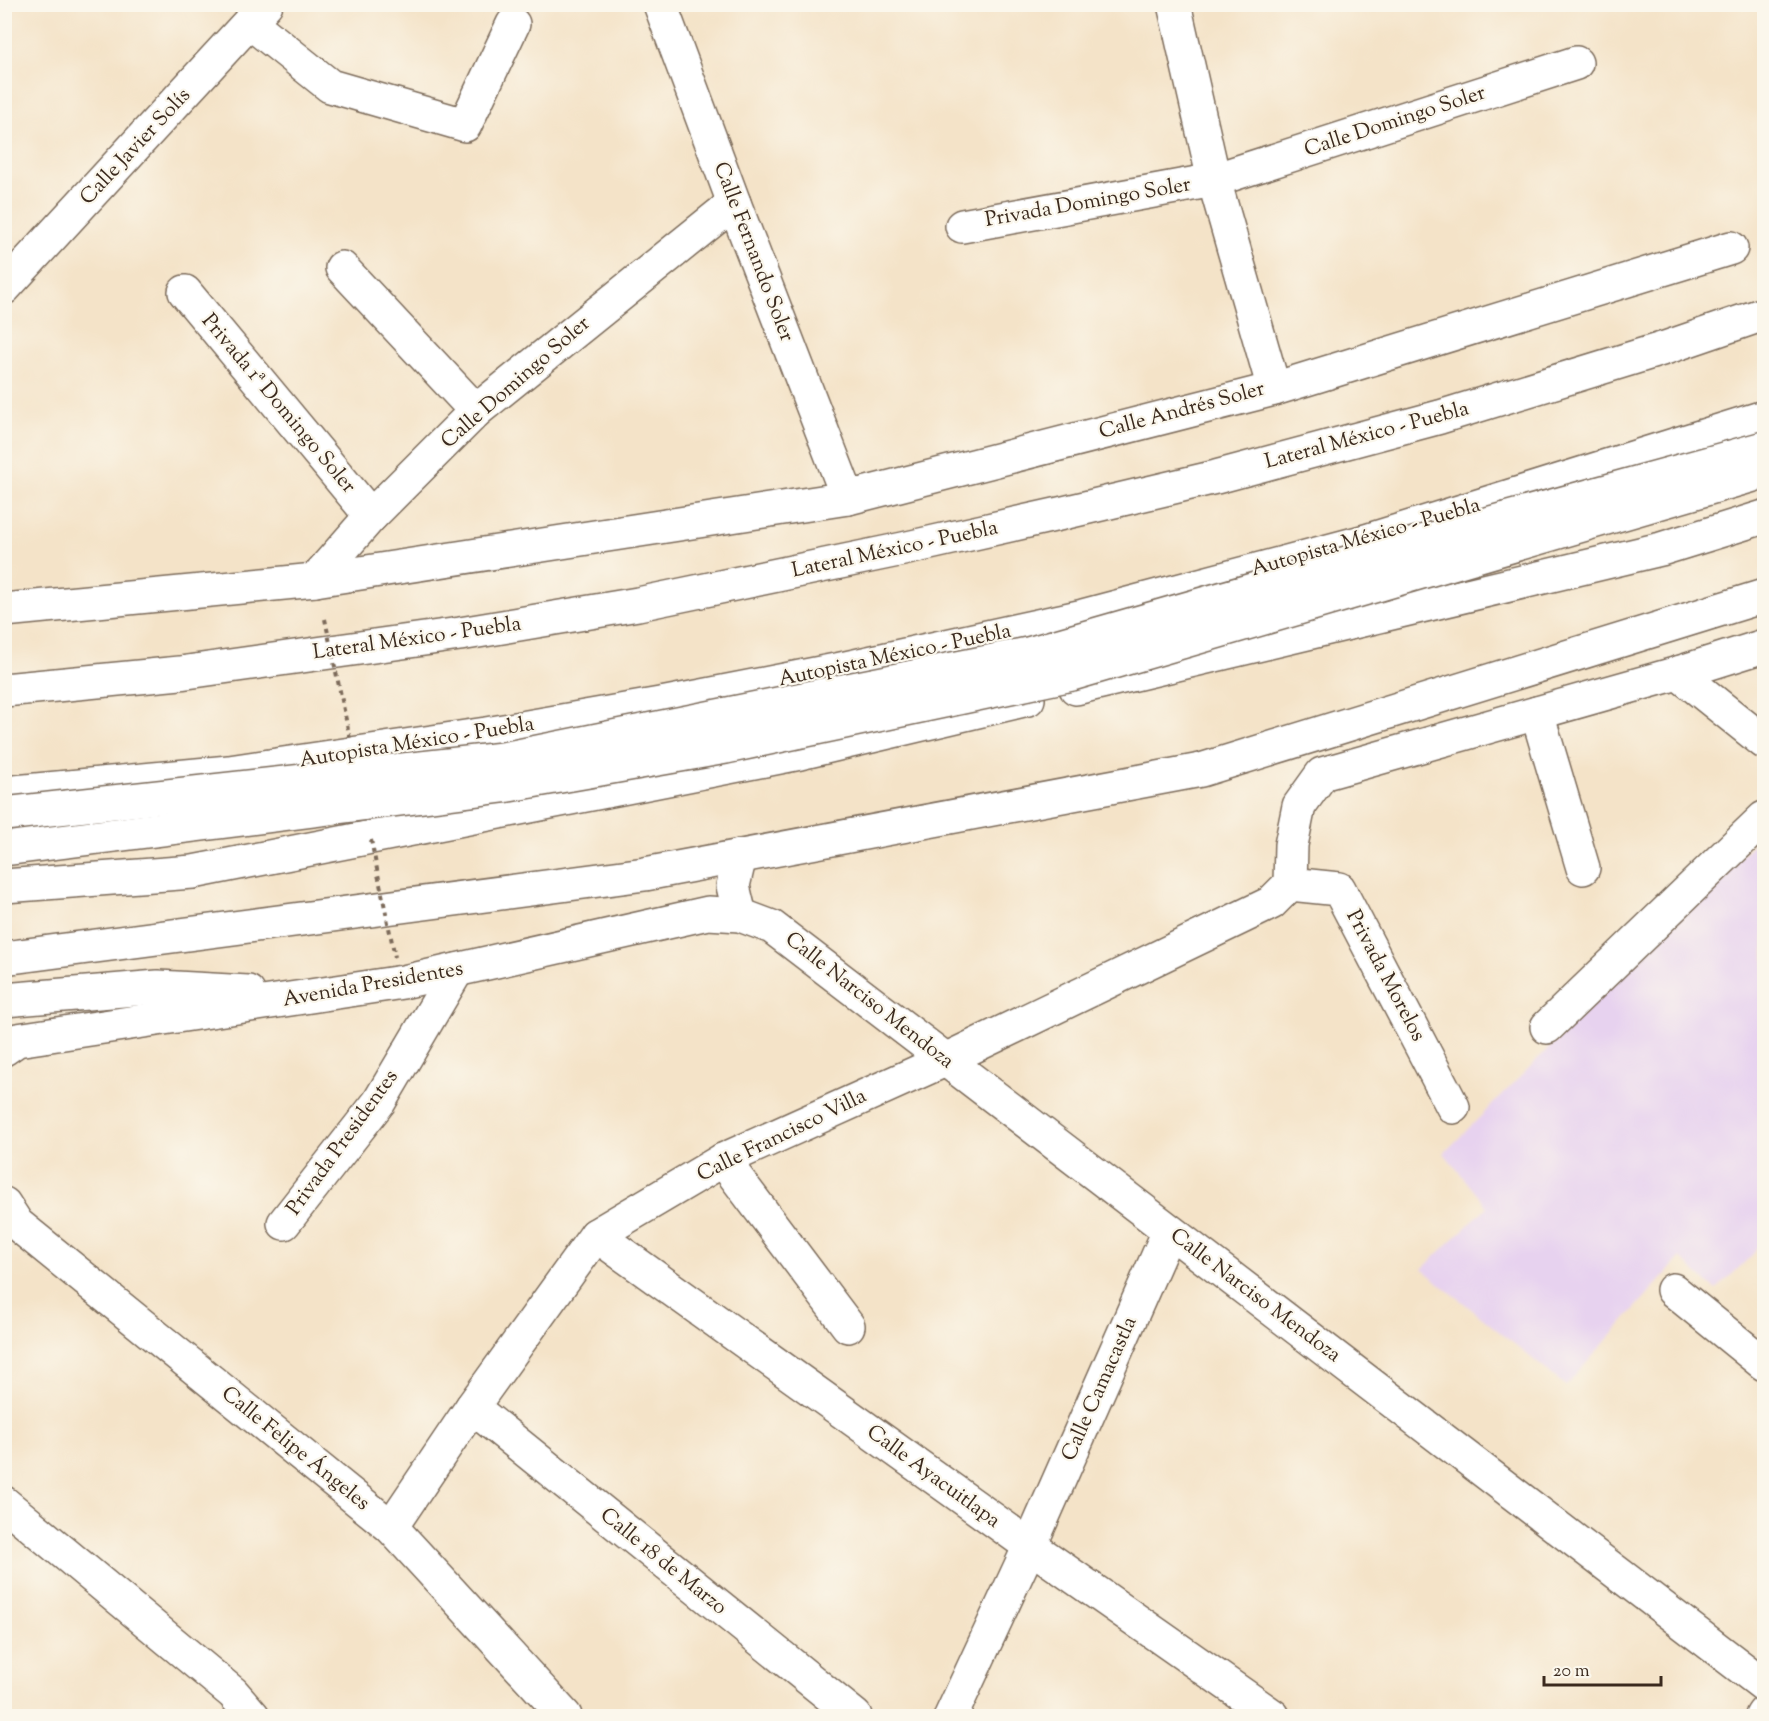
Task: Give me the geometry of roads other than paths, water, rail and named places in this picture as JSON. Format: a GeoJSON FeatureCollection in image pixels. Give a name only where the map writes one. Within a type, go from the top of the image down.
{"type":"FeatureCollection","features":[{"type":"Feature","properties":{"kind":"main road","name":"Calle Fernando Soler"},"geometry":{"type":"LineString","coordinates":[[660,4],[848,498]]}},
{"type":"Feature","properties":{"kind":"main road","name":"Calle Andrés Soler"},"geometry":{"type":"LineString","coordinates":[[4,610],[315,580],[848,498],[1275,389],[1214,180],[1174,4]]}},
{"type":"Feature","properties":{"kind":"main road"},"geometry":{"type":"LineString","coordinates":[[259,14],[330,86],[465,125],[513,24]]}},
{"type":"Feature","properties":{"kind":"main road","name":"Calle Javier Solís"},"geometry":{"type":"LineString","coordinates":[[4,288],[259,14]]}},
{"type":"Feature","properties":{"kind":"main road","name":"Calle Domingo Soler"},"geometry":{"type":"LineString","coordinates":[[1214,180],[1576,63]]}},
{"type":"Feature","properties":{"kind":"main road","name":"Privada Domingo Soler"},"geometry":{"type":"LineString","coordinates":[[962,226],[1214,180]]}},
{"type":"Feature","properties":{"kind":"main road","name":"Calle Domingo Soler"},"geometry":{"type":"LineString","coordinates":[[315,580],[371,516],[476,411],[734,203]]}},
{"type":"Feature","properties":{"kind":"main road"},"geometry":{"type":"LineString","coordinates":[[1275,389],[1731,249]]}},
{"type":"Feature","properties":{"kind":"main road"},"geometry":{"type":"LineString","coordinates":[[342,268],[476,411]]}},
{"type":"Feature","properties":{"kind":"main road","name":"Privada 1ª Domingo Soler"},"geometry":{"type":"LineString","coordinates":[[185,292],[371,516]]}},
{"type":"Feature","properties":{"kind":"main road","name":"Lateral México - Puebla"},"geometry":{"type":"LineString","coordinates":[[4,690],[180,673],[460,634],[638,604],[903,549],[1216,477],[1429,420],[1665,348],[1764,314]]}},
{"type":"Feature","properties":{"kind":"main road","name":"Autopista México - Puebla"},"geometry":{"type":"LineString","coordinates":[[4,793],[229,772],[486,734],[666,703],[836,670],[1083,616],[1366,541],[1764,417]]}},
{"type":"Feature","properties":{"kind":"main road"},"geometry":{"type":"LineString","coordinates":[[4,814],[503,759],[1028,654],[1385,552],[1764,448]]}},
{"type":"Feature","properties":{"kind":"main road"},"geometry":{"type":"LineString","coordinates":[[4,849],[503,786],[726,747],[1072,674],[1764,472]]}},
{"type":"Feature","properties":{"kind":"main road"},"geometry":{"type":"LineString","coordinates":[[4,886],[194,872],[800,753],[1661,549],[1764,517]]}},
{"type":"Feature","properties":{"kind":"main road"},"geometry":{"type":"LineString","coordinates":[[4,958],[645,874],[1201,770],[1764,596]]}},
{"type":"Feature","properties":{"kind":"main road"},"geometry":{"type":"LineString","coordinates":[[1290,884],[1291,845],[1299,806],[1322,774],[1764,646]]}},
{"type":"Feature","properties":{"kind":"main road"},"geometry":{"type":"LineString","coordinates":[[1677,673],[1764,742]]}},
{"type":"Feature","properties":{"kind":"main road"},"geometry":{"type":"LineString","coordinates":[[1537,713],[1583,868]]}},
{"type":"Feature","properties":{"kind":"main road"},"geometry":{"type":"LineString","coordinates":[[1547,1027],[1764,818]]}},
{"type":"Feature","properties":{"kind":"main road"},"geometry":{"type":"LineString","coordinates":[[740,856],[734,886],[740,915]]}},
{"type":"Feature","properties":{"kind":"main road","name":"Calle Francisco Villa"},"geometry":{"type":"LineString","coordinates":[[391,1527],[472,1407],[596,1235],[723,1160],[945,1060],[1271,903],[1290,884]]}},
{"type":"Feature","properties":{"kind":"main road","name":"Privada Morelos"},"geometry":{"type":"LineString","coordinates":[[1290,884],[1339,889],[1454,1107]]}},
{"type":"Feature","properties":{"kind":"main road","name":"Avenida Presidentes"},"geometry":{"type":"LineString","coordinates":[[4,1049],[17,1040],[322,996],[403,982],[708,913],[740,915]]}},
{"type":"Feature","properties":{"kind":"main road","name":"Calle Narciso Mendoza"},"geometry":{"type":"LineString","coordinates":[[740,915],[772,927],[1764,1685]]}},
{"type":"Feature","properties":{"kind":"main road","name":"Privada Presidentes"},"geometry":{"type":"LineString","coordinates":[[284,1223],[379,1102],[457,970]]}},
{"type":"Feature","properties":{"kind":"main road"},"geometry":{"type":"LineString","coordinates":[[4,1000],[158,987],[322,996]]}},
{"type":"Feature","properties":{"kind":"main road"},"geometry":{"type":"LineString","coordinates":[[723,1160],[848,1326]]}},
{"type":"Feature","properties":{"kind":"main road","name":"Calle Felipe Ángeles"},"geometry":{"type":"LineString","coordinates":[[9,1223],[391,1527],[566,1716]]}},
{"type":"Feature","properties":{"kind":"main road","name":"Calle Camacastla"},"geometry":{"type":"LineString","coordinates":[[951,1716],[1030,1546],[1169,1231]]}},
{"type":"Feature","properties":{"kind":"main road","name":"Calle Ayacuitlapa"},"geometry":{"type":"LineString","coordinates":[[596,1235],[1030,1546],[1273,1716]]}},
{"type":"Feature","properties":{"kind":"main road"},"geometry":{"type":"LineString","coordinates":[[1673,1290],[1764,1364]]}},
{"type":"Feature","properties":{"kind":"main road","name":"Calle 18 de Marzo"},"geometry":{"type":"LineString","coordinates":[[472,1407],[855,1716]]}},
{"type":"Feature","properties":{"kind":"main road"},"geometry":{"type":"LineString","coordinates":[[4,1503],[233,1693],[253,1716]]}}]}
